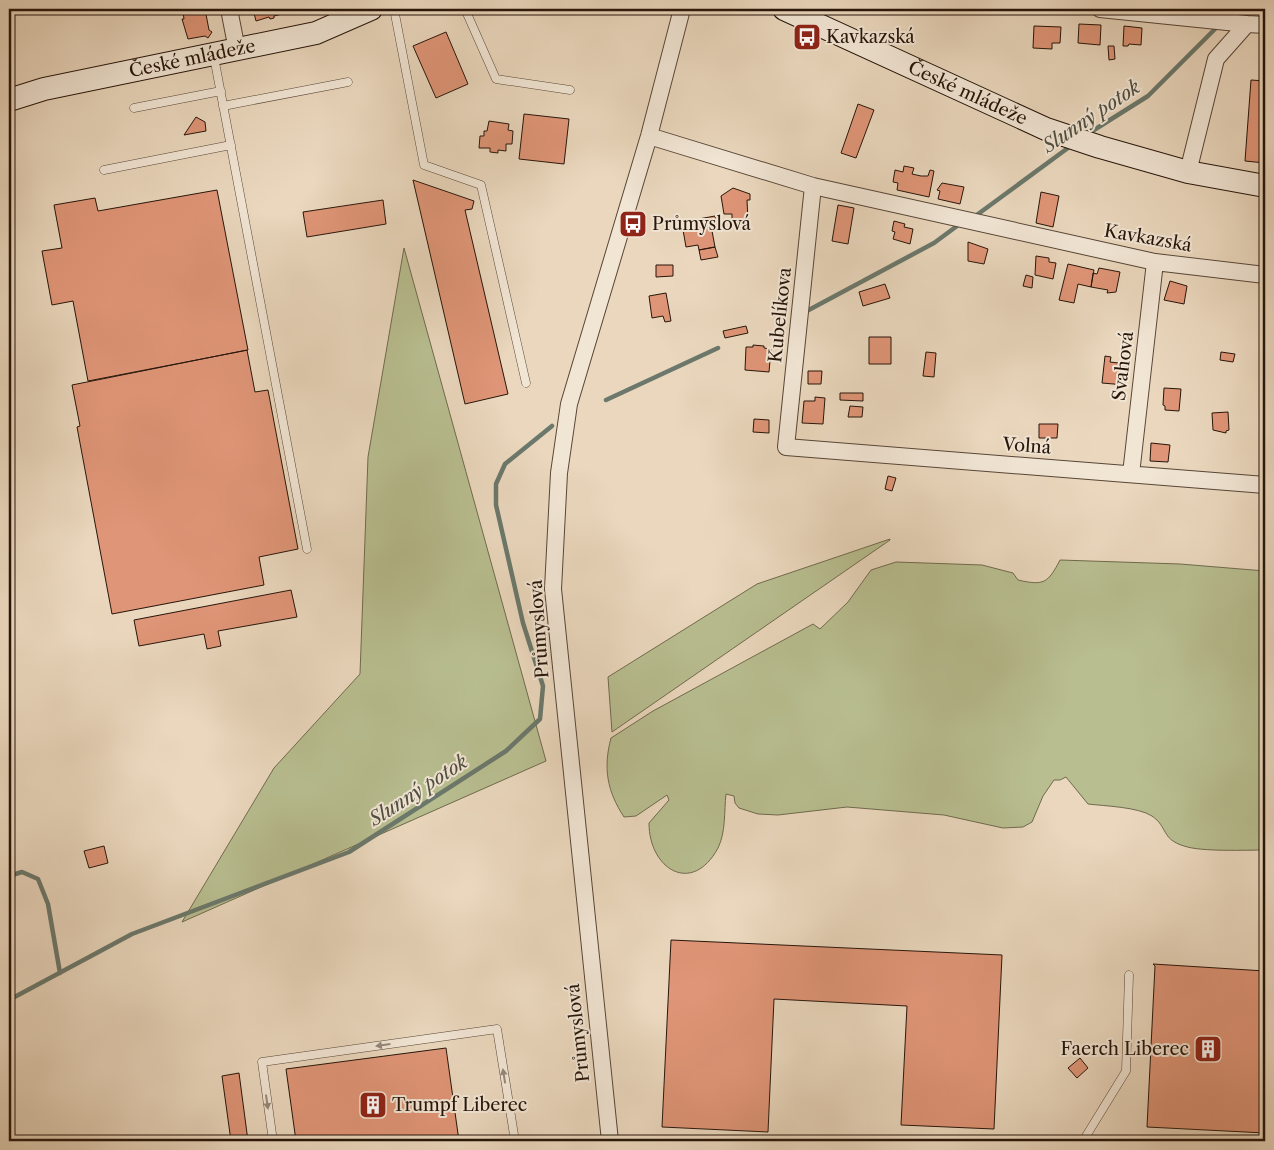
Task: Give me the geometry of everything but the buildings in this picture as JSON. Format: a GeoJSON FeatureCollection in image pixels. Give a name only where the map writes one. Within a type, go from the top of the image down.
{"type":"FeatureCollection","features":[{"type":"Feature","properties":{"kind":"street"},"geometry":{"type":"LineString","coordinates":[[228,9],[237,50]]}},
{"type":"Feature","properties":{"kind":"street","name":"České mládeže"},"geometry":{"type":"LineString","coordinates":[[9,100],[44,89],[316,33],[371,9]]}},
{"type":"Feature","properties":{"kind":"street","name":"Průmyslová"},"geometry":{"type":"LineString","coordinates":[[610,1141],[553,589],[560,473],[569,404],[648,136],[682,9]]}},
{"type":"Feature","properties":{"kind":"street","name":"České mládeže"},"geometry":{"type":"LineString","coordinates":[[784,9],[1060,134],[1188,172],[1265,186]]}},
{"type":"Feature","properties":{"kind":"street"},"geometry":{"type":"LineString","coordinates":[[1100,9],[1265,26]]}},
{"type":"Feature","properties":{"kind":"street"},"geometry":{"type":"LineString","coordinates":[[1188,172],[1216,60],[1248,24]]}},
{"type":"Feature","properties":{"kind":"street","name":"Kavkazská"},"geometry":{"type":"LineString","coordinates":[[648,136],[813,186],[1155,262],[1265,275]]}},
{"type":"Feature","properties":{"kind":"street","name":"Kubelíkova"},"geometry":{"type":"LineString","coordinates":[[786,448],[813,186]]}},
{"type":"Feature","properties":{"kind":"street","name":"Svahová"},"geometry":{"type":"LineString","coordinates":[[1131,474],[1155,262]]}},
{"type":"Feature","properties":{"kind":"street","name":"Volná"},"geometry":{"type":"LineString","coordinates":[[786,448],[1265,485]]}},
{"type":"Feature","properties":{"kind":"lane"},"geometry":{"type":"LineString","coordinates":[[394,9],[424,165],[481,185],[526,383]]}},
{"type":"Feature","properties":{"kind":"lane"},"geometry":{"type":"LineString","coordinates":[[465,9],[496,79],[570,90]]}},
{"type":"Feature","properties":{"kind":"lane"},"geometry":{"type":"LineString","coordinates":[[214,55],[307,549]]}},
{"type":"Feature","properties":{"kind":"lane"},"geometry":{"type":"LineString","coordinates":[[223,106],[348,82]]}},
{"type":"Feature","properties":{"kind":"lane"},"geometry":{"type":"LineString","coordinates":[[134,108],[220,91]]}},
{"type":"Feature","properties":{"kind":"lane"},"geometry":{"type":"LineString","coordinates":[[104,170],[231,146]]}},
{"type":"Feature","properties":{"kind":"lane"},"geometry":{"type":"LineString","coordinates":[[1083,1141],[1126,1071],[1129,975]]}},
{"type":"Feature","properties":{"kind":"lane"},"geometry":{"type":"LineString","coordinates":[[273,1141],[262,1062],[497,1029],[515,1141]]}},
{"type":"Feature","properties":{"kind":"green space"},"geometry":{"type":"Polygon","coordinates":[[[404,248],[546,761],[182,922],[274,768],[360,674],[368,457],[404,248]]]}},
{"type":"Feature","properties":{"kind":"green space"},"geometry":{"type":"Polygon","coordinates":[[[890,539],[612,732],[608,677],[757,584],[890,539]]]}},
{"type":"Feature","properties":{"kind":"green space"},"geometry":{"type":"Polygon","coordinates":[[[1060,560],[1180,564],[1265,571],[1265,850],[1212,850],[1184,846],[1172,840],[1161,824],[1146,813],[1121,807],[1088,804],[1066,777],[1054,780],[1043,796],[1032,822],[1023,827],[1003,828],[944,815],[847,807],[778,815],[758,814],[739,808],[735,803],[734,796],[726,794],[724,828],[718,848],[708,863],[696,871],[685,873],[674,871],[664,864],[656,853],[651,839],[649,823],[669,800],[667,795],[636,816],[624,817],[618,807],[608,779],[607,759],[611,738],[653,711],[813,624],[820,629],[848,602],[871,570],[896,562],[982,565],[1013,573],[1018,580],[1034,583],[1048,578],[1060,560]]]}},
{"type":"Feature","properties":{"kind":"waterway","name":"Slunný potok"},"geometry":{"type":"LineString","coordinates":[[1086,135],[1148,96],[1215,29]]}},
{"type":"Feature","properties":{"kind":"waterway","name":"Slunný potok"},"geometry":{"type":"LineString","coordinates":[[974,217],[1072,145]]}},
{"type":"Feature","properties":{"kind":"waterway","name":"Slunný potok"},"geometry":{"type":"LineString","coordinates":[[805,312],[934,243],[957,226]]}},
{"type":"Feature","properties":{"kind":"waterway","name":"Slunný potok"},"geometry":{"type":"LineString","coordinates":[[606,400],[718,348]]}},
{"type":"Feature","properties":{"kind":"waterway","name":"Slunný potok"},"geometry":{"type":"LineString","coordinates":[[9,1000],[132,934],[349,852],[506,751],[540,719],[543,686],[523,623],[496,505],[496,484],[505,464],[552,426]]}},
{"type":"Feature","properties":{"kind":"waterway"},"geometry":{"type":"LineString","coordinates":[[9,876],[22,872],[38,879],[48,904],[60,973]]}},
{"type":"Feature","properties":{"kind":"place","name":"Kavkazská"},"geometry":{"type":"Point","coordinates":[807,37]}},
{"type":"Feature","properties":{"kind":"place","name":"Průmyslová"},"geometry":{"type":"Point","coordinates":[633,224]}},
{"type":"Feature","properties":{"kind":"place","name":"Faerch Liberec"},"geometry":{"type":"Point","coordinates":[1208,1049]}},
{"type":"Feature","properties":{"kind":"place","name":"Trumpf Liberec"},"geometry":{"type":"Point","coordinates":[373,1105]}}]}
